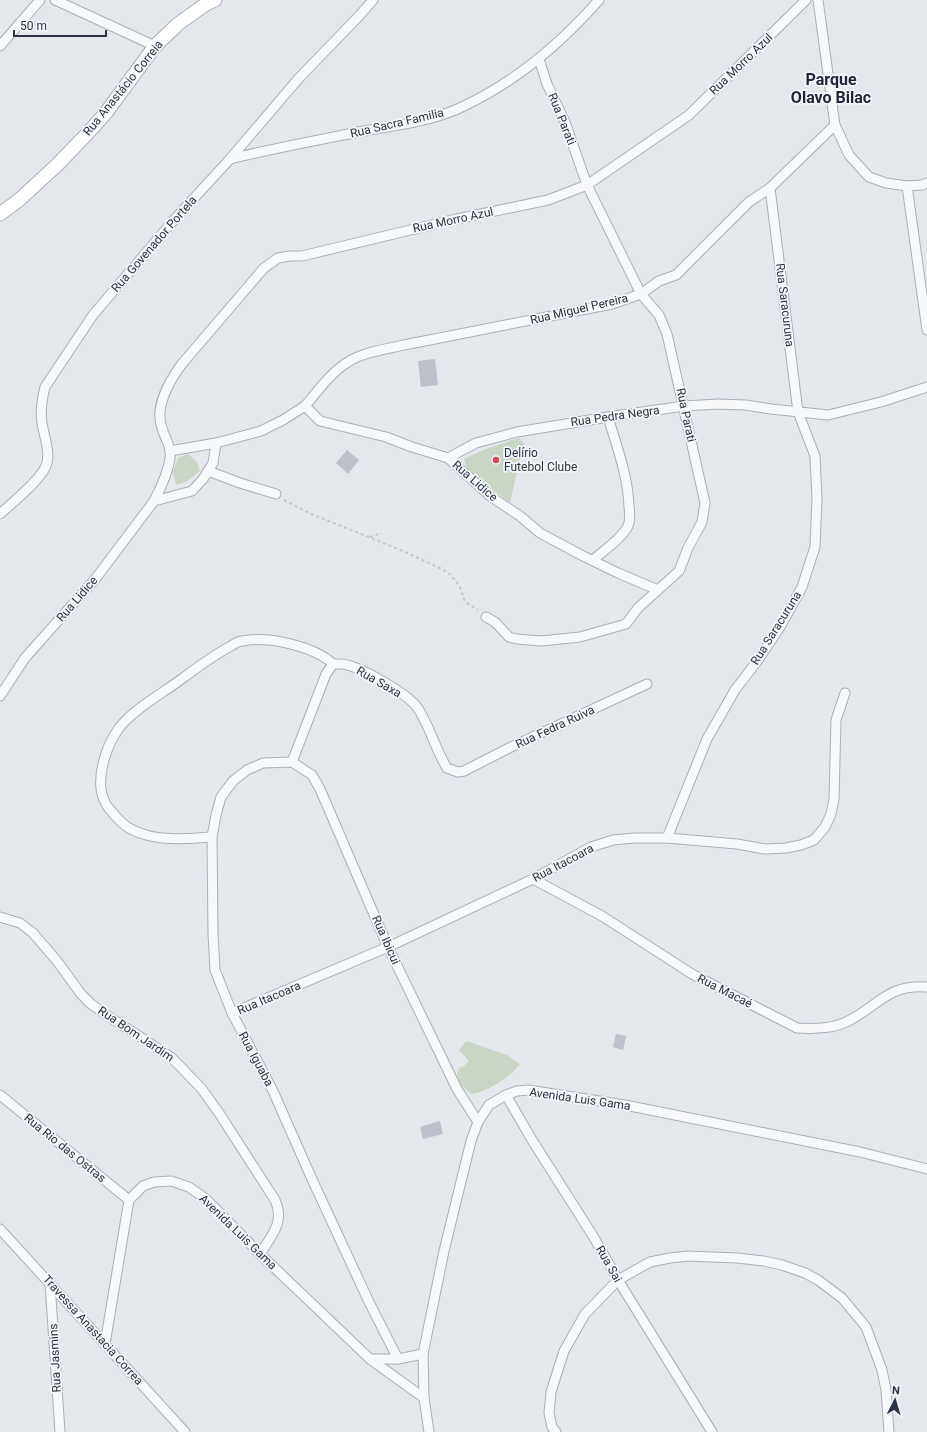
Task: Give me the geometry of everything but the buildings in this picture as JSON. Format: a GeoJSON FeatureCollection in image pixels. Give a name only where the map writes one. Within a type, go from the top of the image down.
{"type":"FeatureCollection","features":[{"type":"Feature","properties":{"kind":"main road","name":"Rua Anastácio Correia"},"geometry":{"type":"LineString","coordinates":[[0,214],[19,200],[57,165],[86,135],[104,114],[154,46],[178,24],[206,4],[216,0]]}},
{"type":"Feature","properties":{"kind":"street"},"geometry":{"type":"LineString","coordinates":[[0,46],[40,0]]}},
{"type":"Feature","properties":{"kind":"street"},"geometry":{"type":"LineString","coordinates":[[55,0],[154,46]]}},
{"type":"Feature","properties":{"kind":"street","name":"Rua Govenador Portela"},"geometry":{"type":"LineString","coordinates":[[0,514],[40,476],[46,467],[47,451],[41,410],[45,387],[93,315],[173,221],[230,159],[299,78],[373,0]]}},
{"type":"Feature","properties":{"kind":"street","name":"Rua Sacra Familia"},"geometry":{"type":"LineString","coordinates":[[230,159],[282,147],[435,117],[464,106],[512,80],[539,59],[582,20],[600,0]]}},
{"type":"Feature","properties":{"kind":"street","name":"Rua Morro Azul"},"geometry":{"type":"LineString","coordinates":[[170,460],[170,451],[161,427],[160,416],[164,394],[181,365],[271,263],[284,257],[302,256],[452,220],[548,200],[587,185],[689,115],[806,0]]}},
{"type":"Feature","properties":{"kind":"street"},"geometry":{"type":"LineString","coordinates":[[818,0],[835,125],[849,155],[869,177],[907,186],[922,185],[927,183]]}},
{"type":"Feature","properties":{"kind":"street","name":"Rua Parati"},"geometry":{"type":"LineString","coordinates":[[486,617],[495,622],[508,637],[541,641],[580,637],[626,624],[638,608],[679,571],[688,548],[702,522],[705,503],[684,406],[663,322],[641,294],[587,185],[565,122],[547,84],[539,59]]}},
{"type":"Feature","properties":{"kind":"street","name":"Rua Miguel Pereira"},"geometry":{"type":"LineString","coordinates":[[304,406],[331,375],[348,361],[372,352],[404,344],[612,304],[641,294],[658,281],[676,275],[749,202],[770,188],[835,125]]}},
{"type":"Feature","properties":{"kind":"street"},"geometry":{"type":"LineString","coordinates":[[907,186],[927,330]]}},
{"type":"Feature","properties":{"kind":"street","name":"Rua Saracuruna"},"geometry":{"type":"LineString","coordinates":[[667,838],[706,739],[735,690],[758,660],[780,627],[802,587],[815,547],[817,499],[815,456],[798,412],[770,188]]}},
{"type":"Feature","properties":{"kind":"street","name":"Rua Pedra Negra"},"geometry":{"type":"LineString","coordinates":[[448,458],[476,443],[517,432],[608,417],[684,406],[718,404],[745,405],[828,415],[881,402],[927,387]]}},
{"type":"Feature","properties":{"kind":"street"},"geometry":{"type":"LineString","coordinates":[[170,451],[216,443],[261,431],[283,420],[304,406]]}},
{"type":"Feature","properties":{"kind":"street","name":"Rua Lidice"},"geometry":{"type":"LineString","coordinates":[[304,406],[320,421],[386,437],[448,458],[490,496],[520,516],[540,533],[618,573],[658,590]]}},
{"type":"Feature","properties":{"kind":"street"},"geometry":{"type":"LineString","coordinates":[[593,560],[616,542],[628,527],[630,515],[628,484],[608,417]]}},
{"type":"Feature","properties":{"kind":"street"},"geometry":{"type":"LineString","coordinates":[[154,501],[192,491],[213,463],[216,443]]}},
{"type":"Feature","properties":{"kind":"street","name":"Rua Lidice"},"geometry":{"type":"LineString","coordinates":[[0,696],[25,658],[96,578],[154,501],[160,491],[170,460]]}},
{"type":"Feature","properties":{"kind":"street"},"geometry":{"type":"LineString","coordinates":[[208,470],[240,483],[276,494]]}},
{"type":"Feature","properties":{"kind":"street"},"geometry":{"type":"LineString","coordinates":[[212,837],[172,839],[159,838],[134,831],[121,824],[105,802],[101,788],[101,771],[107,749],[119,728],[134,714],[214,654],[241,641],[273,640],[302,647],[316,653],[333,664],[326,674],[292,762]]}},
{"type":"Feature","properties":{"kind":"street","name":"Rua Saxa"},"geometry":{"type":"LineString","coordinates":[[333,664],[342,664],[363,671],[382,681],[408,699],[416,706],[447,768],[458,772],[464,771]]}},
{"type":"Feature","properties":{"kind":"street","name":"Rua Fedra Ruiva"},"geometry":{"type":"LineString","coordinates":[[464,771],[647,684]]}},
{"type":"Feature","properties":{"kind":"street","name":"Rua Itacoara"},"geometry":{"type":"LineString","coordinates":[[232,1013],[388,947],[533,879],[591,847],[613,840],[634,838],[667,838],[737,844],[765,849],[786,848],[801,845],[814,840],[824,827],[831,814],[834,799],[836,720],[845,693]]}},
{"type":"Feature","properties":{"kind":"street","name":"Rua Iguaba"},"geometry":{"type":"LineString","coordinates":[[292,762],[263,763],[247,770],[233,781],[222,798],[216,815],[212,837],[215,970],[232,1013],[273,1091],[310,1177],[369,1302],[398,1359]]}},
{"type":"Feature","properties":{"kind":"street","name":"Rua Ibicui"},"geometry":{"type":"LineString","coordinates":[[292,762],[312,776],[320,789],[388,947],[457,1089],[478,1122]]}},
{"type":"Feature","properties":{"kind":"street","name":"Rua Macaé"},"geometry":{"type":"LineString","coordinates":[[533,879],[602,916],[692,974],[797,1028],[813,1029],[831,1027],[851,1020],[880,999],[898,990],[915,986],[927,987]]}},
{"type":"Feature","properties":{"kind":"street","name":"Rua Bom Jardim"},"geometry":{"type":"LineString","coordinates":[[0,917],[20,923],[33,933],[57,961],[81,994],[91,1004],[171,1057],[201,1088],[219,1113],[275,1200],[279,1209],[279,1216],[275,1230],[260,1254]]}},
{"type":"Feature","properties":{"kind":"street","name":"Avenida Luis Gama"},"geometry":{"type":"LineString","coordinates":[[428,1432],[424,1398],[423,1354],[444,1251],[471,1141],[478,1122],[489,1105],[506,1095],[517,1091],[528,1090],[625,1105],[860,1152],[927,1168]]}},
{"type":"Feature","properties":{"kind":"street","name":"Rua Rio das Ostras"},"geometry":{"type":"LineString","coordinates":[[0,1095],[130,1200]]}},
{"type":"Feature","properties":{"kind":"street","name":"Rua Sai"},"geometry":{"type":"LineString","coordinates":[[506,1095],[532,1140],[593,1236],[618,1280],[712,1432]]}},
{"type":"Feature","properties":{"kind":"street","name":"Avenida Luis Gama"},"geometry":{"type":"LineString","coordinates":[[130,1200],[143,1186],[154,1182],[171,1182],[190,1187],[206,1199],[260,1254],[370,1359],[424,1398]]}},
{"type":"Feature","properties":{"kind":"street"},"geometry":{"type":"LineString","coordinates":[[105,1344],[130,1200]]}},
{"type":"Feature","properties":{"kind":"street","name":"Travessa Anastacia Correa"},"geometry":{"type":"LineString","coordinates":[[0,1229],[185,1432]]}},
{"type":"Feature","properties":{"kind":"street"},"geometry":{"type":"LineString","coordinates":[[556,1432],[552,1427],[548,1412],[551,1392],[564,1351],[585,1314],[618,1280],[650,1262],[688,1256],[737,1258],[764,1261],[794,1269],[818,1280],[842,1298],[866,1327],[882,1370],[886,1390],[889,1432]]}},
{"type":"Feature","properties":{"kind":"street","name":"Rua Jasmins"},"geometry":{"type":"LineString","coordinates":[[50,1283],[60,1432]]}},
{"type":"Feature","properties":{"kind":"street"},"geometry":{"type":"LineString","coordinates":[[370,1359],[398,1359],[423,1354]]}},
{"type":"Feature","properties":{"kind":"path"},"geometry":{"type":"LineString","coordinates":[[276,494],[287,502],[398,548],[440,568],[450,574],[460,586],[465,602],[486,617]]}},
{"type":"Feature","properties":{"kind":"path"},"geometry":{"type":"LineString","coordinates":[[369,537],[382,533]]}},
{"type":"Feature","properties":{"kind":"green space"},"geometry":{"type":"Polygon","coordinates":[[[519,438],[524,443],[510,502],[477,479],[467,469],[464,459],[488,448],[519,438]]]}},
{"type":"Feature","properties":{"kind":"green space"},"geometry":{"type":"Polygon","coordinates":[[[188,454],[197,462],[200,471],[186,482],[176,485],[173,472],[178,458],[188,454]]]}},
{"type":"Feature","properties":{"kind":"green space"},"geometry":{"type":"Polygon","coordinates":[[[466,1041],[507,1055],[520,1064],[498,1083],[477,1093],[471,1094],[460,1084],[457,1074],[459,1068],[464,1066],[469,1061],[459,1050],[466,1041]]]}},
{"type":"Feature","properties":{"kind":"place","name":"Delírio Futebol Clube"},"geometry":{"type":"Point","coordinates":[496,460]}},
{"type":"Feature","properties":{"kind":"district","name":"Parque Olavo Bilac"},"geometry":{"type":"Point","coordinates":[831,88]}}]}
